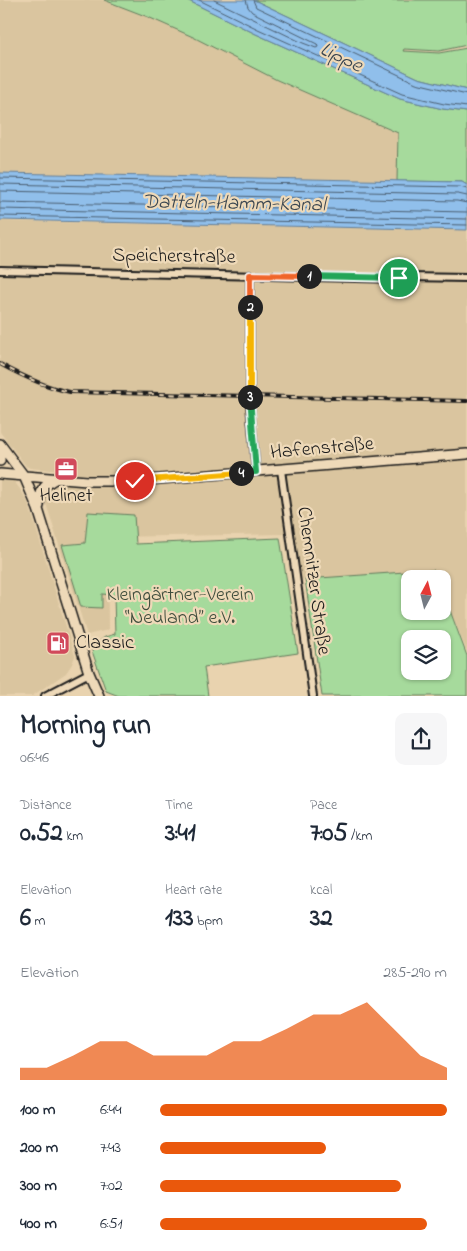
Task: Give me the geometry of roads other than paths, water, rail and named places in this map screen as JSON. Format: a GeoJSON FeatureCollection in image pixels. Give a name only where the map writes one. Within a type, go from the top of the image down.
{"type":"FeatureCollection","features":[{"type":"Feature","properties":{"kind":"street","name":"Speicherstraße"},"geometry":{"type":"LineString","coordinates":[[0,270],[467,278]]}},
{"type":"Feature","properties":{"kind":"street"},"geometry":{"type":"LineString","coordinates":[[250,275],[250,404],[256,472]]}},
{"type":"Feature","properties":{"kind":"street"},"geometry":{"type":"LineString","coordinates":[[0,444],[24,476],[38,509],[89,673],[98,696]]}},
{"type":"Feature","properties":{"kind":"street"},"geometry":{"type":"LineString","coordinates":[[0,449],[0,461]]}},
{"type":"Feature","properties":{"kind":"street","name":"Hafenstraße"},"geometry":{"type":"LineString","coordinates":[[0,474],[135,481],[467,454]]}},
{"type":"Feature","properties":{"kind":"street","name":"Chemnitzer Straße"},"geometry":{"type":"LineString","coordinates":[[281,470],[312,696]]}},
{"type":"Feature","properties":{"kind":"street"},"geometry":{"type":"LineString","coordinates":[[38,509],[40,491],[55,478]]}},
{"type":"Feature","properties":{"kind":"street"},"geometry":{"type":"LineString","coordinates":[[45,696],[89,673]]}},
{"type":"Feature","properties":{"kind":"water","name":"Lippe"},"geometry":{"type":"Polygon","coordinates":[[[187,0],[254,0],[418,78],[467,90],[467,112],[443,109],[400,99],[256,34],[187,0]]]}},
{"type":"Feature","properties":{"kind":"water","name":"Datteln-Hamm-Kanal"},"geometry":{"type":"Polygon","coordinates":[[[0,173],[462,182],[467,185],[467,230],[0,220],[0,173]]]}},
{"type":"Feature","properties":{"kind":"railway"},"geometry":{"type":"LineString","coordinates":[[0,364],[34,381],[70,392],[467,401]]}},
{"type":"Feature","properties":{"kind":"place","name":"Helinet"},"geometry":{"type":"Point","coordinates":[66,469]}},
{"type":"Feature","properties":{"kind":"place","name":"Classic"},"geometry":{"type":"Point","coordinates":[58,643]}},
{"type":"Feature","properties":{"kind":"park label","name":"Kleingärtner-Verein “Neuland” e.V."},"geometry":{"type":"Point","coordinates":[180,606]}}]}
